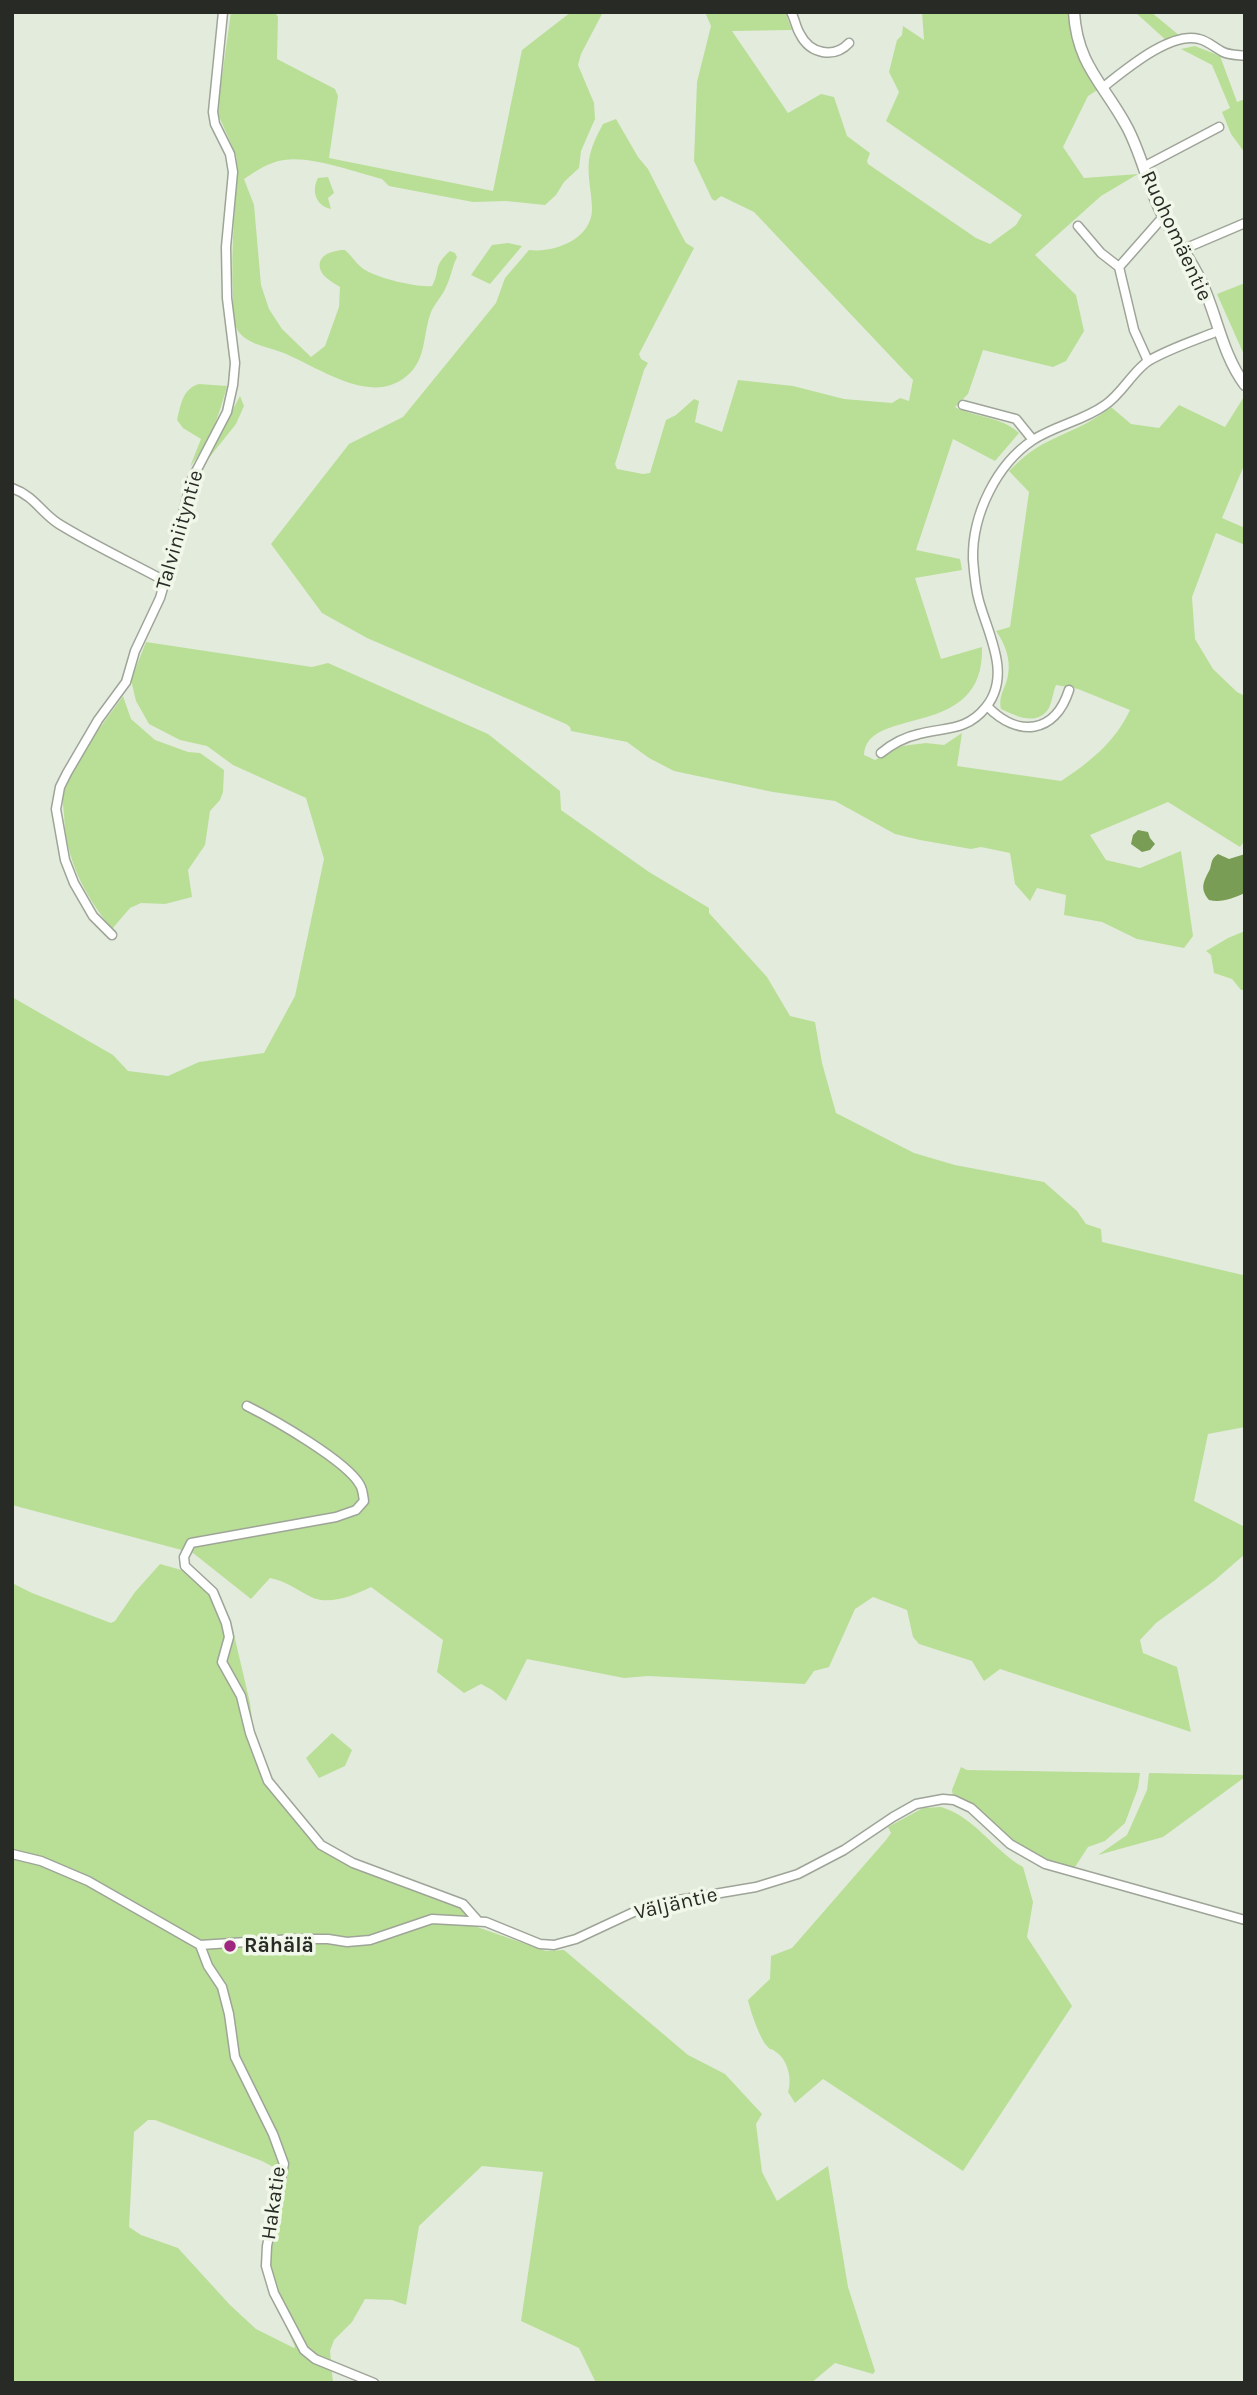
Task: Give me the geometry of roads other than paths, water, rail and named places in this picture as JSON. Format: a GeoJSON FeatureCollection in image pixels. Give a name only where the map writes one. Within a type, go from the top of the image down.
{"type":"FeatureCollection","features":[{"type":"Feature","properties":{"kind":"street","name":"Talviniityntie"},"geometry":{"type":"LineString","coordinates":[[112,935],[93,915],[74,883],[65,860],[56,809],[66,773],[98,720],[126,682],[135,650],[160,598],[191,481],[226,412],[233,385],[235,363],[227,298],[226,247],[233,172],[230,154],[215,124],[213,112],[223,12]]}},
{"type":"Feature","properties":{"kind":"street"},"geometry":{"type":"LineString","coordinates":[[791,12],[800,36],[820,51],[832,54],[849,43]]}},
{"type":"Feature","properties":{"kind":"street","name":"Ruohomäentie"},"geometry":{"type":"LineString","coordinates":[[1073,12],[1082,55],[1090,72],[1127,127],[1163,216],[1203,284],[1218,331],[1245,385]]}},
{"type":"Feature","properties":{"kind":"street"},"geometry":{"type":"LineString","coordinates":[[1102,88],[1128,68],[1183,38],[1198,38],[1224,53],[1245,56]]}},
{"type":"Feature","properties":{"kind":"street"},"geometry":{"type":"LineString","coordinates":[[1143,167],[1219,127]]}},
{"type":"Feature","properties":{"kind":"street"},"geometry":{"type":"LineString","coordinates":[[1119,267],[1163,216]]}},
{"type":"Feature","properties":{"kind":"street"},"geometry":{"type":"LineString","coordinates":[[1184,249],[1245,223]]}},
{"type":"Feature","properties":{"kind":"street"},"geometry":{"type":"LineString","coordinates":[[1078,226],[1101,253],[1119,267],[1134,330],[1148,361]]}},
{"type":"Feature","properties":{"kind":"street"},"geometry":{"type":"LineString","coordinates":[[881,753],[907,737],[958,728],[974,719],[988,706],[995,688],[997,657],[979,601],[973,555],[984,503],[996,479],[1033,440],[1107,404],[1148,361],[1218,331]]}},
{"type":"Feature","properties":{"kind":"street"},"geometry":{"type":"LineString","coordinates":[[963,405],[1016,419],[1033,440]]}},
{"type":"Feature","properties":{"kind":"street"},"geometry":{"type":"LineString","coordinates":[[12,488],[36,501],[58,523],[165,581]]}},
{"type":"Feature","properties":{"kind":"street"},"geometry":{"type":"LineString","coordinates":[[988,706],[1007,722],[1021,728],[1043,725],[1064,705],[1069,690]]}},
{"type":"Feature","properties":{"kind":"street"},"geometry":{"type":"LineString","coordinates":[[247,1406],[286,1426],[340,1465],[362,1488],[364,1501],[356,1510],[336,1517],[191,1542],[184,1557],[185,1566],[213,1591],[226,1623],[229,1637],[222,1662],[241,1696],[250,1733],[268,1781],[321,1845],[353,1863],[463,1904],[478,1920]]}},
{"type":"Feature","properties":{"kind":"street","name":"Väljäntie"},"geometry":{"type":"LineString","coordinates":[[200,1945],[293,1939],[347,1942],[370,1940],[432,1919],[478,1920],[540,1944],[562,1944],[636,1911],[667,1902],[756,1887],[798,1874],[844,1850],[916,1804],[943,1799],[954,1800],[971,1808],[1010,1844],[1045,1864],[1245,1920]]}},
{"type":"Feature","properties":{"kind":"street"},"geometry":{"type":"LineString","coordinates":[[12,1854],[41,1861],[88,1881],[200,1945]]}},
{"type":"Feature","properties":{"kind":"street","name":"Hakatie"},"geometry":{"type":"LineString","coordinates":[[200,1945],[208,1966],[222,1987],[235,2057],[273,2134],[284,2164],[267,2246],[267,2266],[274,2293],[304,2350],[315,2359],[374,2383]]}},
{"type":"Feature","properties":{"kind":"place","name":"Rähälä"},"geometry":{"type":"Point","coordinates":[230,1946]}}]}
